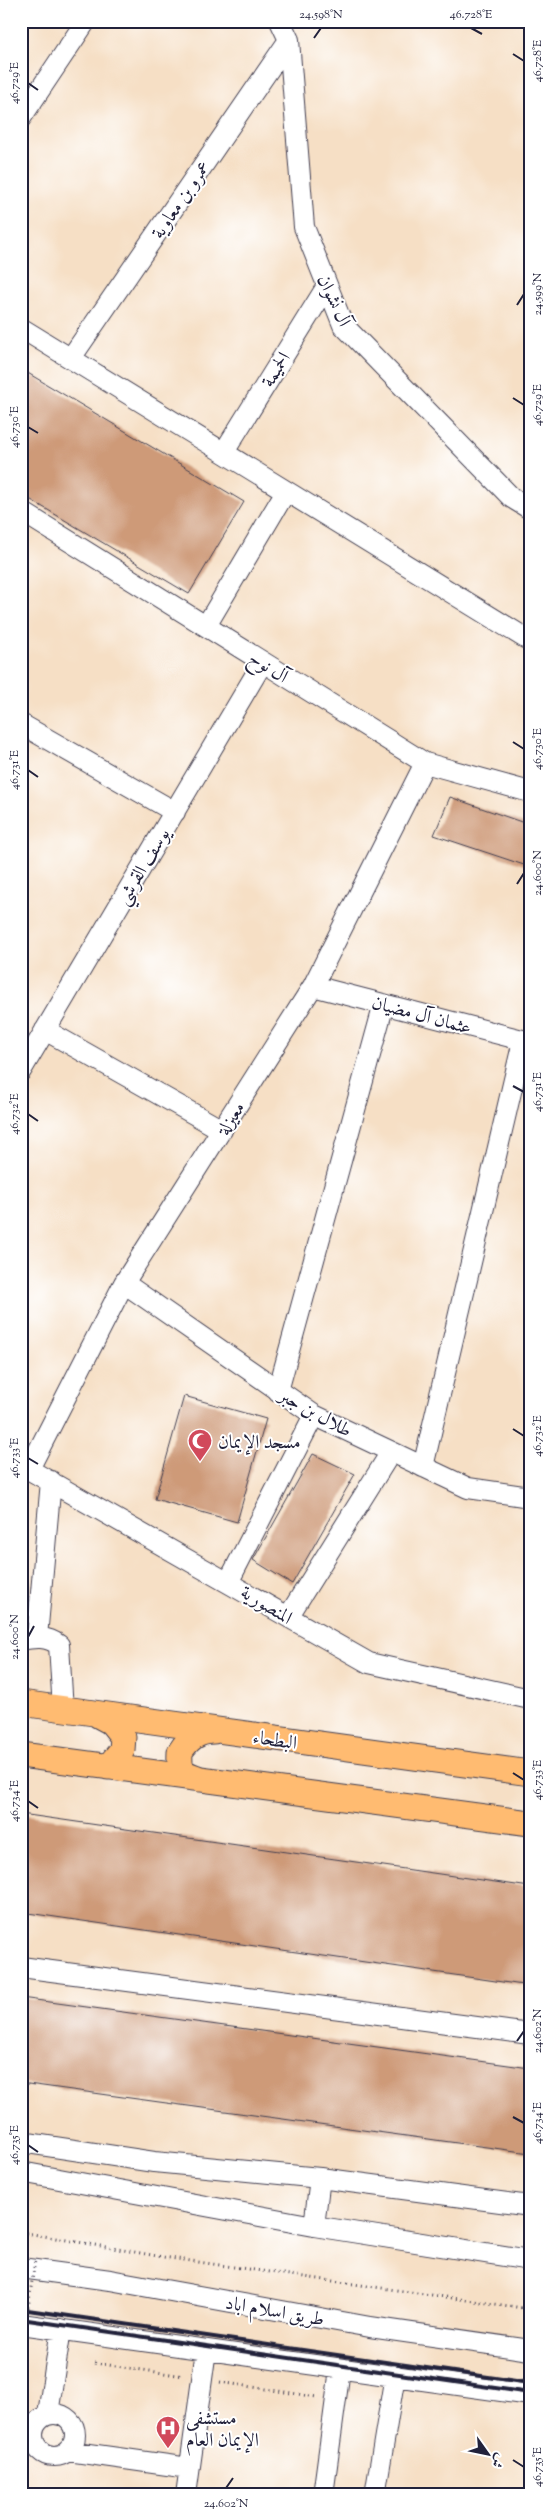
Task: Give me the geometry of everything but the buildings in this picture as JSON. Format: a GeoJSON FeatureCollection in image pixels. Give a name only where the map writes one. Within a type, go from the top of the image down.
{"type":"FeatureCollection","features":[{"type":"Feature","properties":{"kind":"main road","name":"البطحاء"},"geometry":{"type":"LineString","coordinates":[[21,1704],[530,1773]]}},
{"type":"Feature","properties":{"kind":"main road"},"geometry":{"type":"LineString","coordinates":[[98,1715],[111,1722],[123,1737],[122,1750],[108,1767]]}},
{"type":"Feature","properties":{"kind":"main road"},"geometry":{"type":"LineString","coordinates":[[200,1779],[184,1773],[181,1769],[180,1752],[194,1736],[204,1731],[220,1731]]}},
{"type":"Feature","properties":{"kind":"main road"},"geometry":{"type":"LineString","coordinates":[[21,1755],[530,1823]]}},
{"type":"Feature","properties":{"kind":"street"},"geometry":{"type":"LineString","coordinates":[[21,118],[86,21]]}},
{"type":"Feature","properties":{"kind":"street","name":"آل نشوان"},"geometry":{"type":"LineString","coordinates":[[280,21],[289,40],[304,227],[342,325],[512,498],[530,509]]}},
{"type":"Feature","properties":{"kind":"street","name":"عمرو بن معاوية"},"geometry":{"type":"LineString","coordinates":[[71,358],[289,40]]}},
{"type":"Feature","properties":{"kind":"street","name":"الحميمة"},"geometry":{"type":"LineString","coordinates":[[224,452],[327,286]]}},
{"type":"Feature","properties":{"kind":"street"},"geometry":{"type":"LineString","coordinates":[[21,328],[530,641]]}},
{"type":"Feature","properties":{"kind":"street"},"geometry":{"type":"LineString","coordinates":[[206,626],[286,491]]}},
{"type":"Feature","properties":{"kind":"street","name":"آل نوح"},"geometry":{"type":"LineString","coordinates":[[21,511],[425,763],[530,792]]}},
{"type":"Feature","properties":{"kind":"street","name":"يوسف القرشي"},"geometry":{"type":"LineString","coordinates":[[21,1071],[263,662]]}},
{"type":"Feature","properties":{"kind":"street"},"geometry":{"type":"LineString","coordinates":[[21,724],[175,812]]}},
{"type":"Feature","properties":{"kind":"street","name":"معيزلة"},"geometry":{"type":"LineString","coordinates":[[25,1467],[124,1283],[314,986],[425,763]]}},
{"type":"Feature","properties":{"kind":"street","name":"عثمان آل مضيان"},"geometry":{"type":"LineString","coordinates":[[314,986],[527,1042]]}},
{"type":"Feature","properties":{"kind":"street"},"geometry":{"type":"LineString","coordinates":[[278,1392],[384,1004]]}},
{"type":"Feature","properties":{"kind":"street"},"geometry":{"type":"LineString","coordinates":[[45,1030],[222,1130]]}},
{"type":"Feature","properties":{"kind":"street"},"geometry":{"type":"LineString","coordinates":[[423,1467],[527,1042]]}},
{"type":"Feature","properties":{"kind":"street","name":"طلال بن جبر"},"geometry":{"type":"LineString","coordinates":[[124,1283],[278,1392],[314,1415],[468,1488],[530,1497]]}},
{"type":"Feature","properties":{"kind":"street"},"geometry":{"type":"LineString","coordinates":[[229,1582],[314,1415]]}},
{"type":"Feature","properties":{"kind":"street"},"geometry":{"type":"LineString","coordinates":[[288,1617],[391,1452]]}},
{"type":"Feature","properties":{"kind":"street","name":"المنصورية"},"geometry":{"type":"LineString","coordinates":[[25,1467],[369,1663],[530,1699]]}},
{"type":"Feature","properties":{"kind":"street"},"geometry":{"type":"LineString","coordinates":[[51,1481],[29,1638],[50,1639],[59,1645],[63,1710]]}},
{"type":"Feature","properties":{"kind":"street"},"geometry":{"type":"LineString","coordinates":[[21,1967],[530,2034]]}},
{"type":"Feature","properties":{"kind":"street"},"geometry":{"type":"LineString","coordinates":[[21,2142],[154,2162],[320,2178],[530,2206]]}},
{"type":"Feature","properties":{"kind":"street"},"geometry":{"type":"LineString","coordinates":[[21,2172],[314,2226],[530,2260]]}},
{"type":"Feature","properties":{"kind":"street"},"geometry":{"type":"LineString","coordinates":[[314,2226],[320,2178]]}},
{"type":"Feature","properties":{"kind":"street","name":"طريق اسلام اباد"},"geometry":{"type":"LineString","coordinates":[[28,2264],[370,2327],[530,2350]]}},
{"type":"Feature","properties":{"kind":"street"},"geometry":{"type":"LineString","coordinates":[[21,2324],[530,2395]]}},
{"type":"Feature","properties":{"kind":"street"},"geometry":{"type":"LineString","coordinates":[[48,2414],[61,2329]]}},
{"type":"Feature","properties":{"kind":"street"},"geometry":{"type":"LineString","coordinates":[[186,2495],[206,2350]]}},
{"type":"Feature","properties":{"kind":"street"},"geometry":{"type":"LineString","coordinates":[[323,2495],[340,2369]]}},
{"type":"Feature","properties":{"kind":"street"},"geometry":{"type":"LineString","coordinates":[[375,2495],[395,2375]]}},
{"type":"Feature","properties":{"kind":"street"},"geometry":{"type":"LineString","coordinates":[[68,2451],[75,2439],[73,2425],[63,2415],[48,2414],[36,2423],[32,2437],[39,2451],[53,2457],[68,2451],[189,2468]]}},
{"type":"Feature","properties":{"kind":"path"},"geometry":{"type":"LineString","coordinates":[[21,2232],[163,2257],[530,2309]]}},
{"type":"Feature","properties":{"kind":"path"},"geometry":{"type":"LineString","coordinates":[[21,2356],[28,2264]]}},
{"type":"Feature","properties":{"kind":"path"},"geometry":{"type":"LineString","coordinates":[[95,2363],[323,2398]]}},
{"type":"Feature","properties":{"kind":"railway"},"geometry":{"type":"LineString","coordinates":[[21,2309],[530,2383]]}},
{"type":"Feature","properties":{"kind":"railway"},"geometry":{"type":"LineString","coordinates":[[21,2319],[530,2393]]}},
{"type":"Feature","properties":{"kind":"place","name":"مسجد الإيمان"},"geometry":{"type":"Point","coordinates":[200,1462]}},
{"type":"Feature","properties":{"kind":"place","name":"مستشفى الإيمان العام"},"geometry":{"type":"Point","coordinates":[168,2449]}}]}
